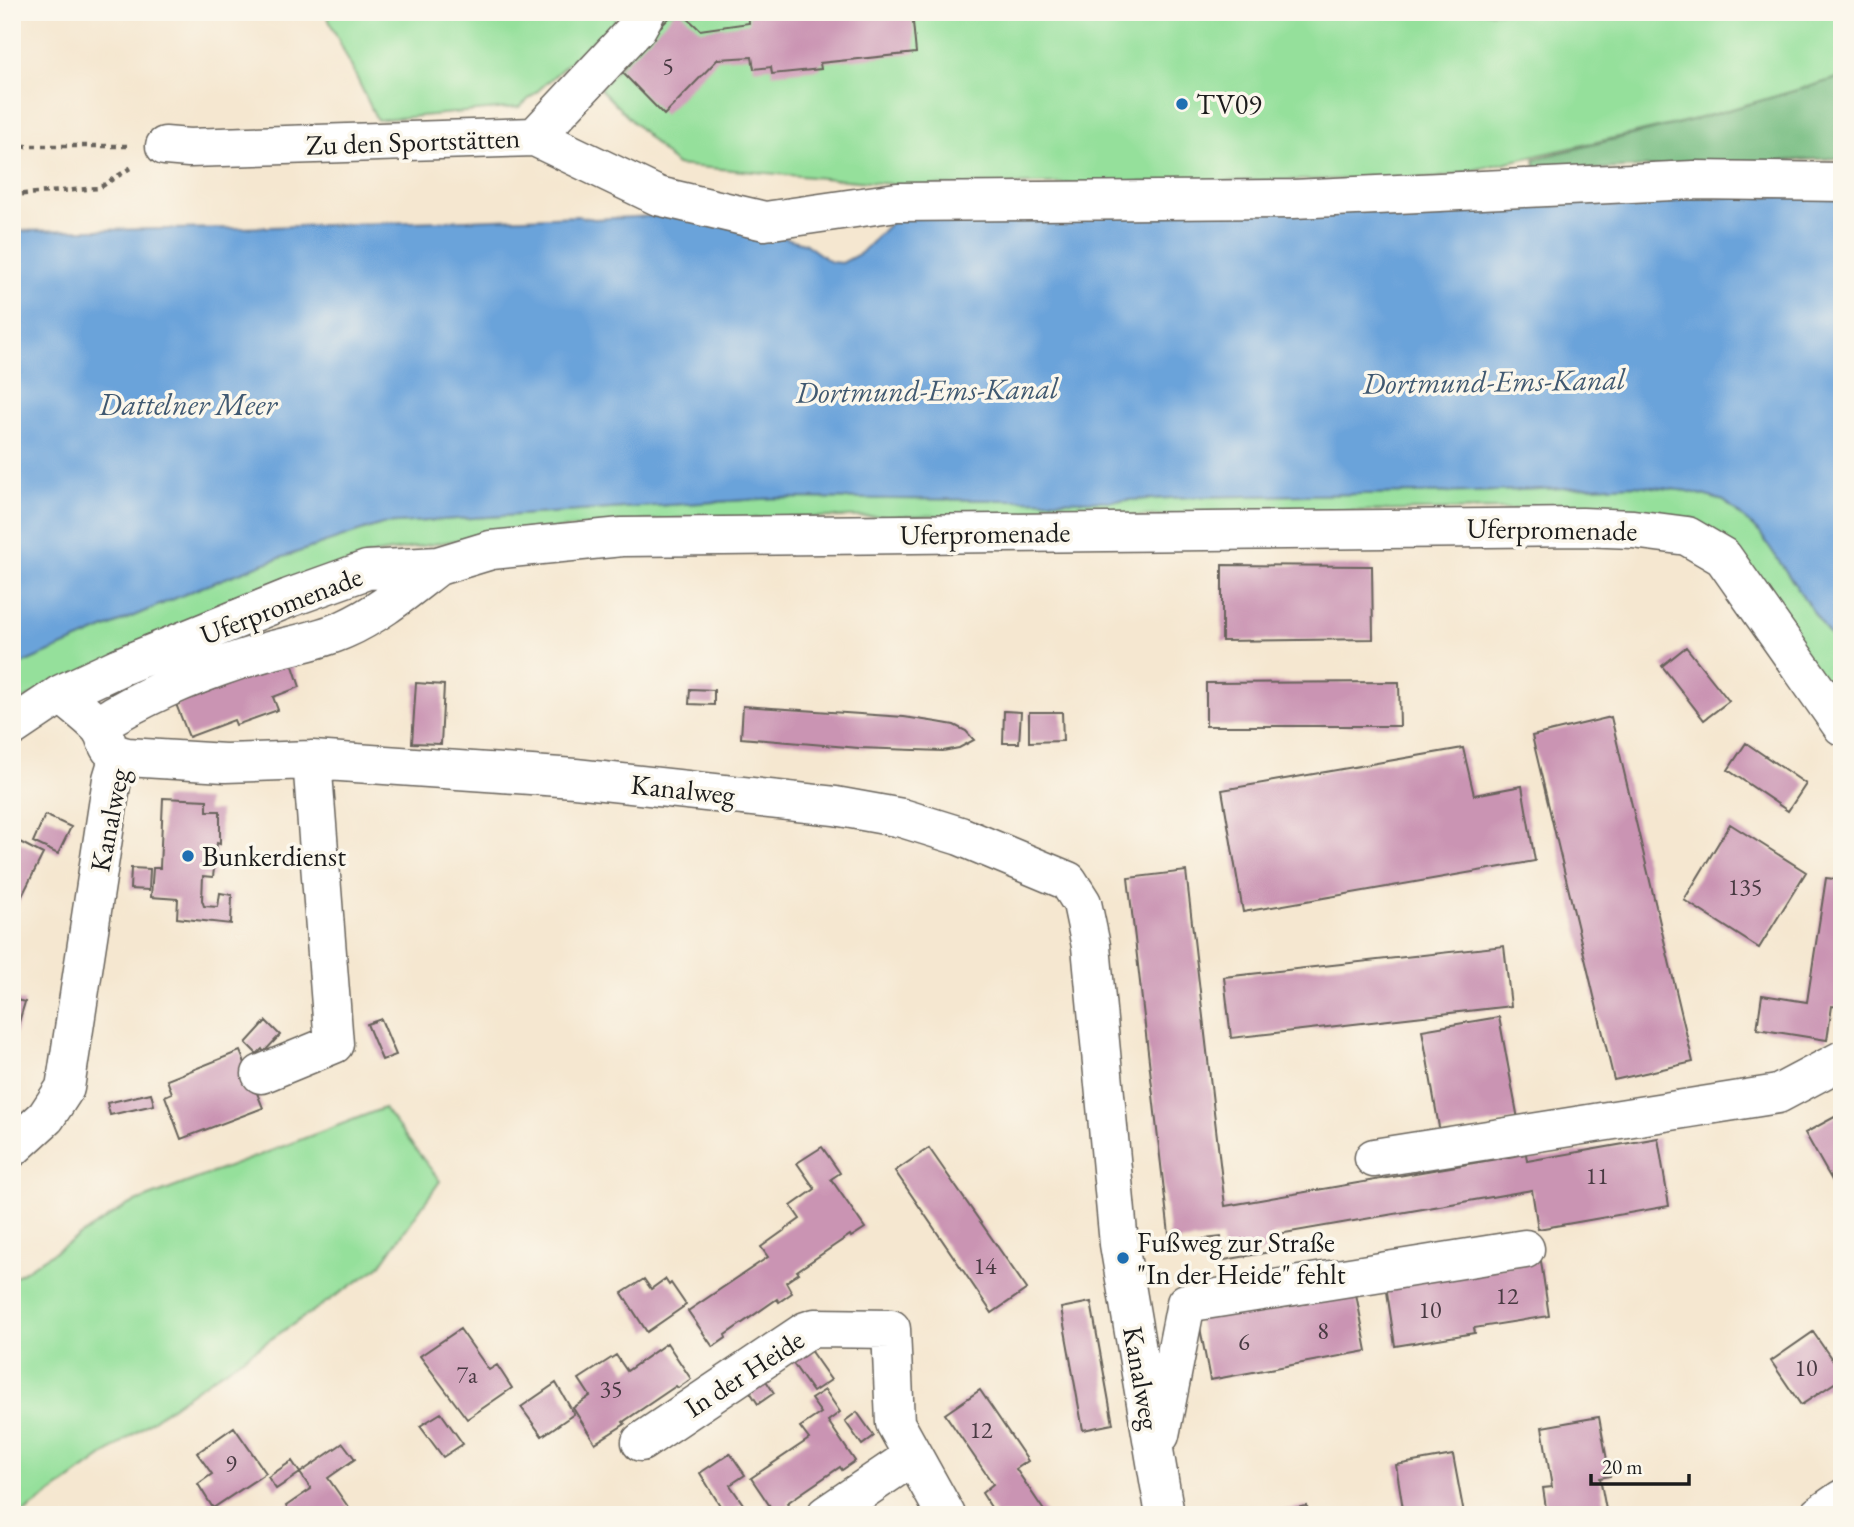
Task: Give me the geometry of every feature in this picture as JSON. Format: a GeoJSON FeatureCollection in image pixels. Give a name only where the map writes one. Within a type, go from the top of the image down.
{"type":"FeatureCollection","features":[{"type":"Feature","properties":{"kind":"street","name":"Zu den Sportstätten"},"geometry":{"type":"LineString","coordinates":[[165,146],[189,148],[535,137],[637,17]]}},
{"type":"Feature","properties":{"kind":"street"},"geometry":{"type":"LineString","coordinates":[[535,137],[659,196],[765,221],[897,202],[1293,198],[1694,180],[1842,183]]}},
{"type":"Feature","properties":{"kind":"street","name":"Uferpromenade"},"geometry":{"type":"LineString","coordinates":[[12,727],[61,694],[119,667],[289,598],[367,570],[438,566],[491,550],[622,537],[1582,527],[1687,536],[1723,557],[1842,726]]}},
{"type":"Feature","properties":{"kind":"street"},"geometry":{"type":"LineString","coordinates":[[110,742],[103,722],[121,710],[188,678],[345,629],[371,615],[438,566]]}},
{"type":"Feature","properties":{"kind":"street"},"geometry":{"type":"LineString","coordinates":[[61,694],[110,742]]}},
{"type":"Feature","properties":{"kind":"street","name":"Kanalweg"},"geometry":{"type":"LineString","coordinates":[[12,1148],[29,1120],[65,1088],[112,779],[110,742],[225,763],[312,760],[575,778],[835,806],[901,818],[960,836],[1068,881],[1082,903],[1091,946],[1119,1244],[1165,1515]]}},
{"type":"Feature","properties":{"kind":"street"},"geometry":{"type":"LineString","coordinates":[[261,1074],[334,1044],[312,760]]}},
{"type":"Feature","properties":{"kind":"street"},"geometry":{"type":"LineString","coordinates":[[1374,1158],[1779,1094],[1842,1060]]}},
{"type":"Feature","properties":{"kind":"street","name":"Kanalweg"},"geometry":{"type":"LineString","coordinates":[[1155,1458],[1186,1303],[1525,1249]]}},
{"type":"Feature","properties":{"kind":"street","name":"In der Heide"},"geometry":{"type":"LineString","coordinates":[[640,1441],[806,1331],[815,1328],[891,1329],[895,1423],[946,1515]]}},
{"type":"Feature","properties":{"kind":"street"},"geometry":{"type":"LineString","coordinates":[[826,1515],[913,1456]]}},
{"type":"Feature","properties":{"kind":"street"},"geometry":{"type":"LineString","coordinates":[[1819,1515],[1842,1499]]}},
{"type":"Feature","properties":{"kind":"path"},"geometry":{"type":"LineString","coordinates":[[12,146],[165,146]]}},
{"type":"Feature","properties":{"kind":"path"},"geometry":{"type":"LineString","coordinates":[[12,195],[99,188],[165,146]]}},
{"type":"Feature","properties":{"kind":"green space"},"geometry":{"type":"Polygon","coordinates":[[[325,12],[613,12],[616,20],[520,107],[377,120],[325,12]]]}},
{"type":"Feature","properties":{"kind":"green space","name":"TV09"},"geometry":{"type":"Polygon","coordinates":[[[663,12],[1842,12],[1842,77],[1701,118],[1438,178],[914,186],[676,165],[600,89],[663,12]]]}},
{"type":"Feature","properties":{"kind":"green space"},"geometry":{"type":"Polygon","coordinates":[[[1842,77],[1842,158],[1537,172],[1534,159],[1701,118],[1842,77]]]}},
{"type":"Feature","properties":{"kind":"green space"},"geometry":{"type":"Polygon","coordinates":[[[1635,485],[1688,491],[1724,501],[1760,533],[1842,654],[1842,715],[1731,554],[1530,506],[1517,509],[1256,512],[1248,509],[1242,513],[988,521],[974,512],[968,515],[708,519],[704,516],[488,535],[374,554],[201,612],[160,640],[12,704],[12,668],[197,589],[382,524],[776,498],[1108,501],[1635,485]]]}},
{"type":"Feature","properties":{"kind":"green space"},"geometry":{"type":"Polygon","coordinates":[[[384,1108],[440,1181],[379,1267],[196,1389],[21,1515],[12,1515],[12,1279],[128,1205],[384,1108]]]}},
{"type":"Feature","properties":{"kind":"water","name":"Dattelner Meer"},"geometry":{"type":"Polygon","coordinates":[[[1776,196],[1842,197],[1842,654],[1760,533],[1724,501],[1688,491],[1635,485],[1108,501],[776,498],[382,524],[197,589],[12,668],[12,231],[241,228],[695,214],[804,243],[831,262],[842,263],[861,253],[897,216],[1776,196]]]}},
{"type":"Feature","properties":{"kind":"building"},"geometry":{"type":"Polygon","coordinates":[[[675,12],[681,12],[700,30],[749,23],[748,12],[912,12],[916,53],[820,63],[821,69],[772,74],[771,67],[754,69],[752,57],[718,59],[664,115],[619,69],[675,12]]]}},
{"type":"Feature","properties":{"kind":"building"},"geometry":{"type":"Polygon","coordinates":[[[1222,565],[1372,566],[1373,639],[1222,641],[1222,565]]]}},
{"type":"Feature","properties":{"kind":"building"},"geometry":{"type":"Polygon","coordinates":[[[1686,647],[1729,701],[1704,720],[1662,666],[1686,647]]]}},
{"type":"Feature","properties":{"kind":"building"},"geometry":{"type":"Polygon","coordinates":[[[291,660],[300,687],[273,697],[278,710],[236,725],[234,720],[189,737],[176,704],[291,660]]]}},
{"type":"Feature","properties":{"kind":"building"},"geometry":{"type":"Polygon","coordinates":[[[1399,682],[1400,726],[1206,726],[1206,683],[1399,682]]]}},
{"type":"Feature","properties":{"kind":"building"},"geometry":{"type":"Polygon","coordinates":[[[416,683],[444,685],[441,744],[412,743],[416,683]]]}},
{"type":"Feature","properties":{"kind":"building"},"geometry":{"type":"Polygon","coordinates":[[[690,689],[714,690],[714,705],[689,704],[690,689]]]}},
{"type":"Feature","properties":{"kind":"building"},"geometry":{"type":"Polygon","coordinates":[[[743,706],[904,717],[954,725],[966,731],[974,740],[959,748],[943,751],[859,748],[741,738],[743,706]]]}},
{"type":"Feature","properties":{"kind":"building"},"geometry":{"type":"Polygon","coordinates":[[[1004,711],[1021,712],[1019,743],[1003,743],[1004,711]]]}},
{"type":"Feature","properties":{"kind":"building"},"geometry":{"type":"Polygon","coordinates":[[[1029,712],[1062,712],[1063,741],[1029,742],[1029,712]]]}},
{"type":"Feature","properties":{"kind":"building"},"geometry":{"type":"Polygon","coordinates":[[[1611,717],[1693,1062],[1614,1080],[1532,736],[1611,717]]]}},
{"type":"Feature","properties":{"kind":"building"},"geometry":{"type":"Polygon","coordinates":[[[1746,743],[1806,784],[1788,811],[1728,770],[1746,743]]]}},
{"type":"Feature","properties":{"kind":"building"},"geometry":{"type":"Polygon","coordinates":[[[1463,748],[1474,795],[1522,786],[1535,861],[1243,912],[1222,790],[1463,748]]]}},
{"type":"Feature","properties":{"kind":"building","name":"Bunkerdienst"},"geometry":{"type":"Polygon","coordinates":[[[163,798],[207,800],[207,811],[220,811],[220,844],[217,843],[213,877],[203,876],[202,900],[204,906],[218,907],[220,893],[232,895],[231,924],[177,918],[178,899],[151,897],[153,868],[160,868],[163,798]]]}},
{"type":"Feature","properties":{"kind":"building"},"geometry":{"type":"Polygon","coordinates":[[[45,815],[71,827],[58,854],[33,842],[45,815]]]}},
{"type":"Feature","properties":{"kind":"building"},"geometry":{"type":"Polygon","coordinates":[[[1730,824],[1806,872],[1759,948],[1684,900],[1730,824]]]}},
{"type":"Feature","properties":{"kind":"building"},"geometry":{"type":"Polygon","coordinates":[[[12,838],[43,854],[12,916],[12,838]]]}},
{"type":"Feature","properties":{"kind":"building"},"geometry":{"type":"Polygon","coordinates":[[[131,868],[150,869],[149,890],[130,889],[131,868]]]}},
{"type":"Feature","properties":{"kind":"building"},"geometry":{"type":"Polygon","coordinates":[[[1186,871],[1225,1206],[1526,1154],[1527,1161],[1658,1138],[1669,1206],[1538,1229],[1532,1190],[1273,1235],[1276,1251],[1224,1260],[1221,1237],[1170,1243],[1128,878],[1186,871]]]}},
{"type":"Feature","properties":{"kind":"building"},"geometry":{"type":"Polygon","coordinates":[[[1826,878],[1842,880],[1842,1000],[1841,1007],[1832,1006],[1827,1040],[1757,1029],[1762,995],[1807,1002],[1826,878]]]}},
{"type":"Feature","properties":{"kind":"building"},"geometry":{"type":"Polygon","coordinates":[[[1504,946],[1511,1006],[1231,1038],[1224,977],[1504,946]]]}},
{"type":"Feature","properties":{"kind":"building"},"geometry":{"type":"Polygon","coordinates":[[[12,999],[25,1002],[13,1042],[12,1042],[12,999]]]}},
{"type":"Feature","properties":{"kind":"building"},"geometry":{"type":"Polygon","coordinates":[[[1499,1017],[1518,1119],[1440,1133],[1422,1030],[1499,1017]]]}},
{"type":"Feature","properties":{"kind":"building"},"geometry":{"type":"Polygon","coordinates":[[[381,1019],[396,1055],[382,1060],[367,1024],[381,1019]]]}},
{"type":"Feature","properties":{"kind":"building"},"geometry":{"type":"Polygon","coordinates":[[[266,1021],[280,1035],[264,1052],[262,1049],[257,1054],[246,1043],[266,1021]]]}},
{"type":"Feature","properties":{"kind":"building"},"geometry":{"type":"Polygon","coordinates":[[[240,1051],[263,1108],[181,1139],[165,1096],[172,1093],[167,1080],[240,1051]]]}},
{"type":"Feature","properties":{"kind":"building"},"geometry":{"type":"Polygon","coordinates":[[[151,1093],[154,1105],[110,1115],[107,1103],[151,1093]]]}},
{"type":"Feature","properties":{"kind":"building"},"geometry":{"type":"Polygon","coordinates":[[[1842,1113],[1842,1180],[1834,1184],[1805,1133],[1842,1113]]]}},
{"type":"Feature","properties":{"kind":"building"},"geometry":{"type":"Polygon","coordinates":[[[822,1147],[840,1173],[831,1179],[865,1228],[851,1237],[850,1235],[797,1271],[799,1273],[786,1282],[792,1293],[779,1302],[777,1299],[725,1335],[726,1338],[713,1347],[688,1311],[768,1257],[761,1247],[800,1219],[791,1206],[815,1189],[797,1163],[822,1147]]]}},
{"type":"Feature","properties":{"kind":"building"},"geometry":{"type":"Polygon","coordinates":[[[929,1148],[1027,1289],[992,1313],[895,1171],[929,1148]]]}},
{"type":"Feature","properties":{"kind":"building"},"geometry":{"type":"Polygon","coordinates":[[[1541,1261],[1549,1316],[1474,1328],[1475,1333],[1395,1346],[1386,1285],[1541,1261]]]}},
{"type":"Feature","properties":{"kind":"building"},"geometry":{"type":"Polygon","coordinates":[[[644,1279],[651,1289],[665,1279],[669,1285],[671,1283],[686,1305],[647,1332],[622,1293],[644,1279]]]}},
{"type":"Feature","properties":{"kind":"building"},"geometry":{"type":"Polygon","coordinates":[[[1356,1294],[1367,1351],[1210,1380],[1198,1317],[1278,1302],[1279,1308],[1356,1294]]]}},
{"type":"Feature","properties":{"kind":"building"},"geometry":{"type":"Polygon","coordinates":[[[1091,1302],[1113,1424],[1083,1430],[1061,1308],[1091,1302]]]}},
{"type":"Feature","properties":{"kind":"building"},"geometry":{"type":"Polygon","coordinates":[[[460,1329],[489,1370],[497,1365],[512,1388],[467,1419],[420,1356],[460,1329]]]}},
{"type":"Feature","properties":{"kind":"building"},"geometry":{"type":"Polygon","coordinates":[[[1813,1332],[1842,1374],[1842,1378],[1801,1405],[1771,1361],[1813,1332]]]}},
{"type":"Feature","properties":{"kind":"building"},"geometry":{"type":"Polygon","coordinates":[[[667,1343],[691,1379],[678,1388],[676,1386],[595,1443],[573,1408],[590,1396],[579,1379],[616,1355],[627,1371],[667,1343]]]}},
{"type":"Feature","properties":{"kind":"building"},"geometry":{"type":"Polygon","coordinates":[[[805,1343],[831,1380],[813,1392],[787,1355],[805,1343]]]}},
{"type":"Feature","properties":{"kind":"building"},"geometry":{"type":"Polygon","coordinates":[[[761,1373],[774,1393],[758,1404],[745,1384],[761,1373]]]}},
{"type":"Feature","properties":{"kind":"building"},"geometry":{"type":"Polygon","coordinates":[[[556,1383],[574,1414],[542,1436],[521,1407],[556,1383]]]}},
{"type":"Feature","properties":{"kind":"building"},"geometry":{"type":"Polygon","coordinates":[[[825,1390],[840,1412],[828,1421],[855,1461],[842,1470],[840,1467],[787,1503],[789,1506],[776,1515],[751,1478],[809,1439],[800,1427],[821,1413],[811,1399],[825,1390]]]}},
{"type":"Feature","properties":{"kind":"building"},"geometry":{"type":"Polygon","coordinates":[[[980,1390],[1028,1461],[1016,1469],[1047,1515],[996,1515],[982,1493],[993,1484],[945,1414],[980,1390]]]}},
{"type":"Feature","properties":{"kind":"building"},"geometry":{"type":"Polygon","coordinates":[[[857,1412],[874,1436],[862,1445],[845,1421],[857,1412]]]}},
{"type":"Feature","properties":{"kind":"building"},"geometry":{"type":"Polygon","coordinates":[[[441,1413],[463,1444],[443,1457],[420,1426],[441,1413]]]}},
{"type":"Feature","properties":{"kind":"building"},"geometry":{"type":"Polygon","coordinates":[[[1599,1417],[1610,1476],[1600,1478],[1607,1515],[1547,1515],[1543,1488],[1552,1487],[1542,1427],[1599,1417]]]}},
{"type":"Feature","properties":{"kind":"building"},"geometry":{"type":"Polygon","coordinates":[[[234,1427],[266,1473],[213,1508],[198,1484],[212,1474],[197,1453],[234,1427]]]}},
{"type":"Feature","properties":{"kind":"building"},"geometry":{"type":"Polygon","coordinates":[[[343,1443],[355,1459],[328,1478],[351,1515],[291,1515],[286,1506],[311,1489],[300,1473],[343,1443]]]}},
{"type":"Feature","properties":{"kind":"building"},"geometry":{"type":"Polygon","coordinates":[[[730,1453],[745,1475],[730,1485],[743,1504],[727,1515],[720,1515],[724,1512],[700,1473],[730,1453]]]}},
{"type":"Feature","properties":{"kind":"building"},"geometry":{"type":"Polygon","coordinates":[[[1453,1455],[1464,1514],[1404,1515],[1396,1465],[1453,1455]]]}},
{"type":"Feature","properties":{"kind":"building"},"geometry":{"type":"Polygon","coordinates":[[[292,1461],[300,1473],[276,1489],[268,1477],[292,1461]]]}},
{"type":"Feature","properties":{"kind":"building"},"geometry":{"type":"Polygon","coordinates":[[[1307,1506],[1308,1515],[1267,1515],[1267,1513],[1307,1506]]]}},
{"type":"Feature","properties":{"kind":"place","name":"TV09"},"geometry":{"type":"Point","coordinates":[1182,104]}},
{"type":"Feature","properties":{"kind":"place","name":"Bunkerdienst"},"geometry":{"type":"Point","coordinates":[188,856]}},
{"type":"Feature","properties":{"kind":"place","name":"Fußweg zur Straße \"In der Heide\" fehlt"},"geometry":{"type":"Point","coordinates":[1123,1258]}},
{"type":"Feature","properties":{"kind":"water label","name":"Dortmund-Ems-Kanal"},"geometry":{"type":"Point","coordinates":[1494,381]}},
{"type":"Feature","properties":{"kind":"water label","name":"Dortmund-Ems-Kanal"},"geometry":{"type":"Point","coordinates":[927,390]}}]}
